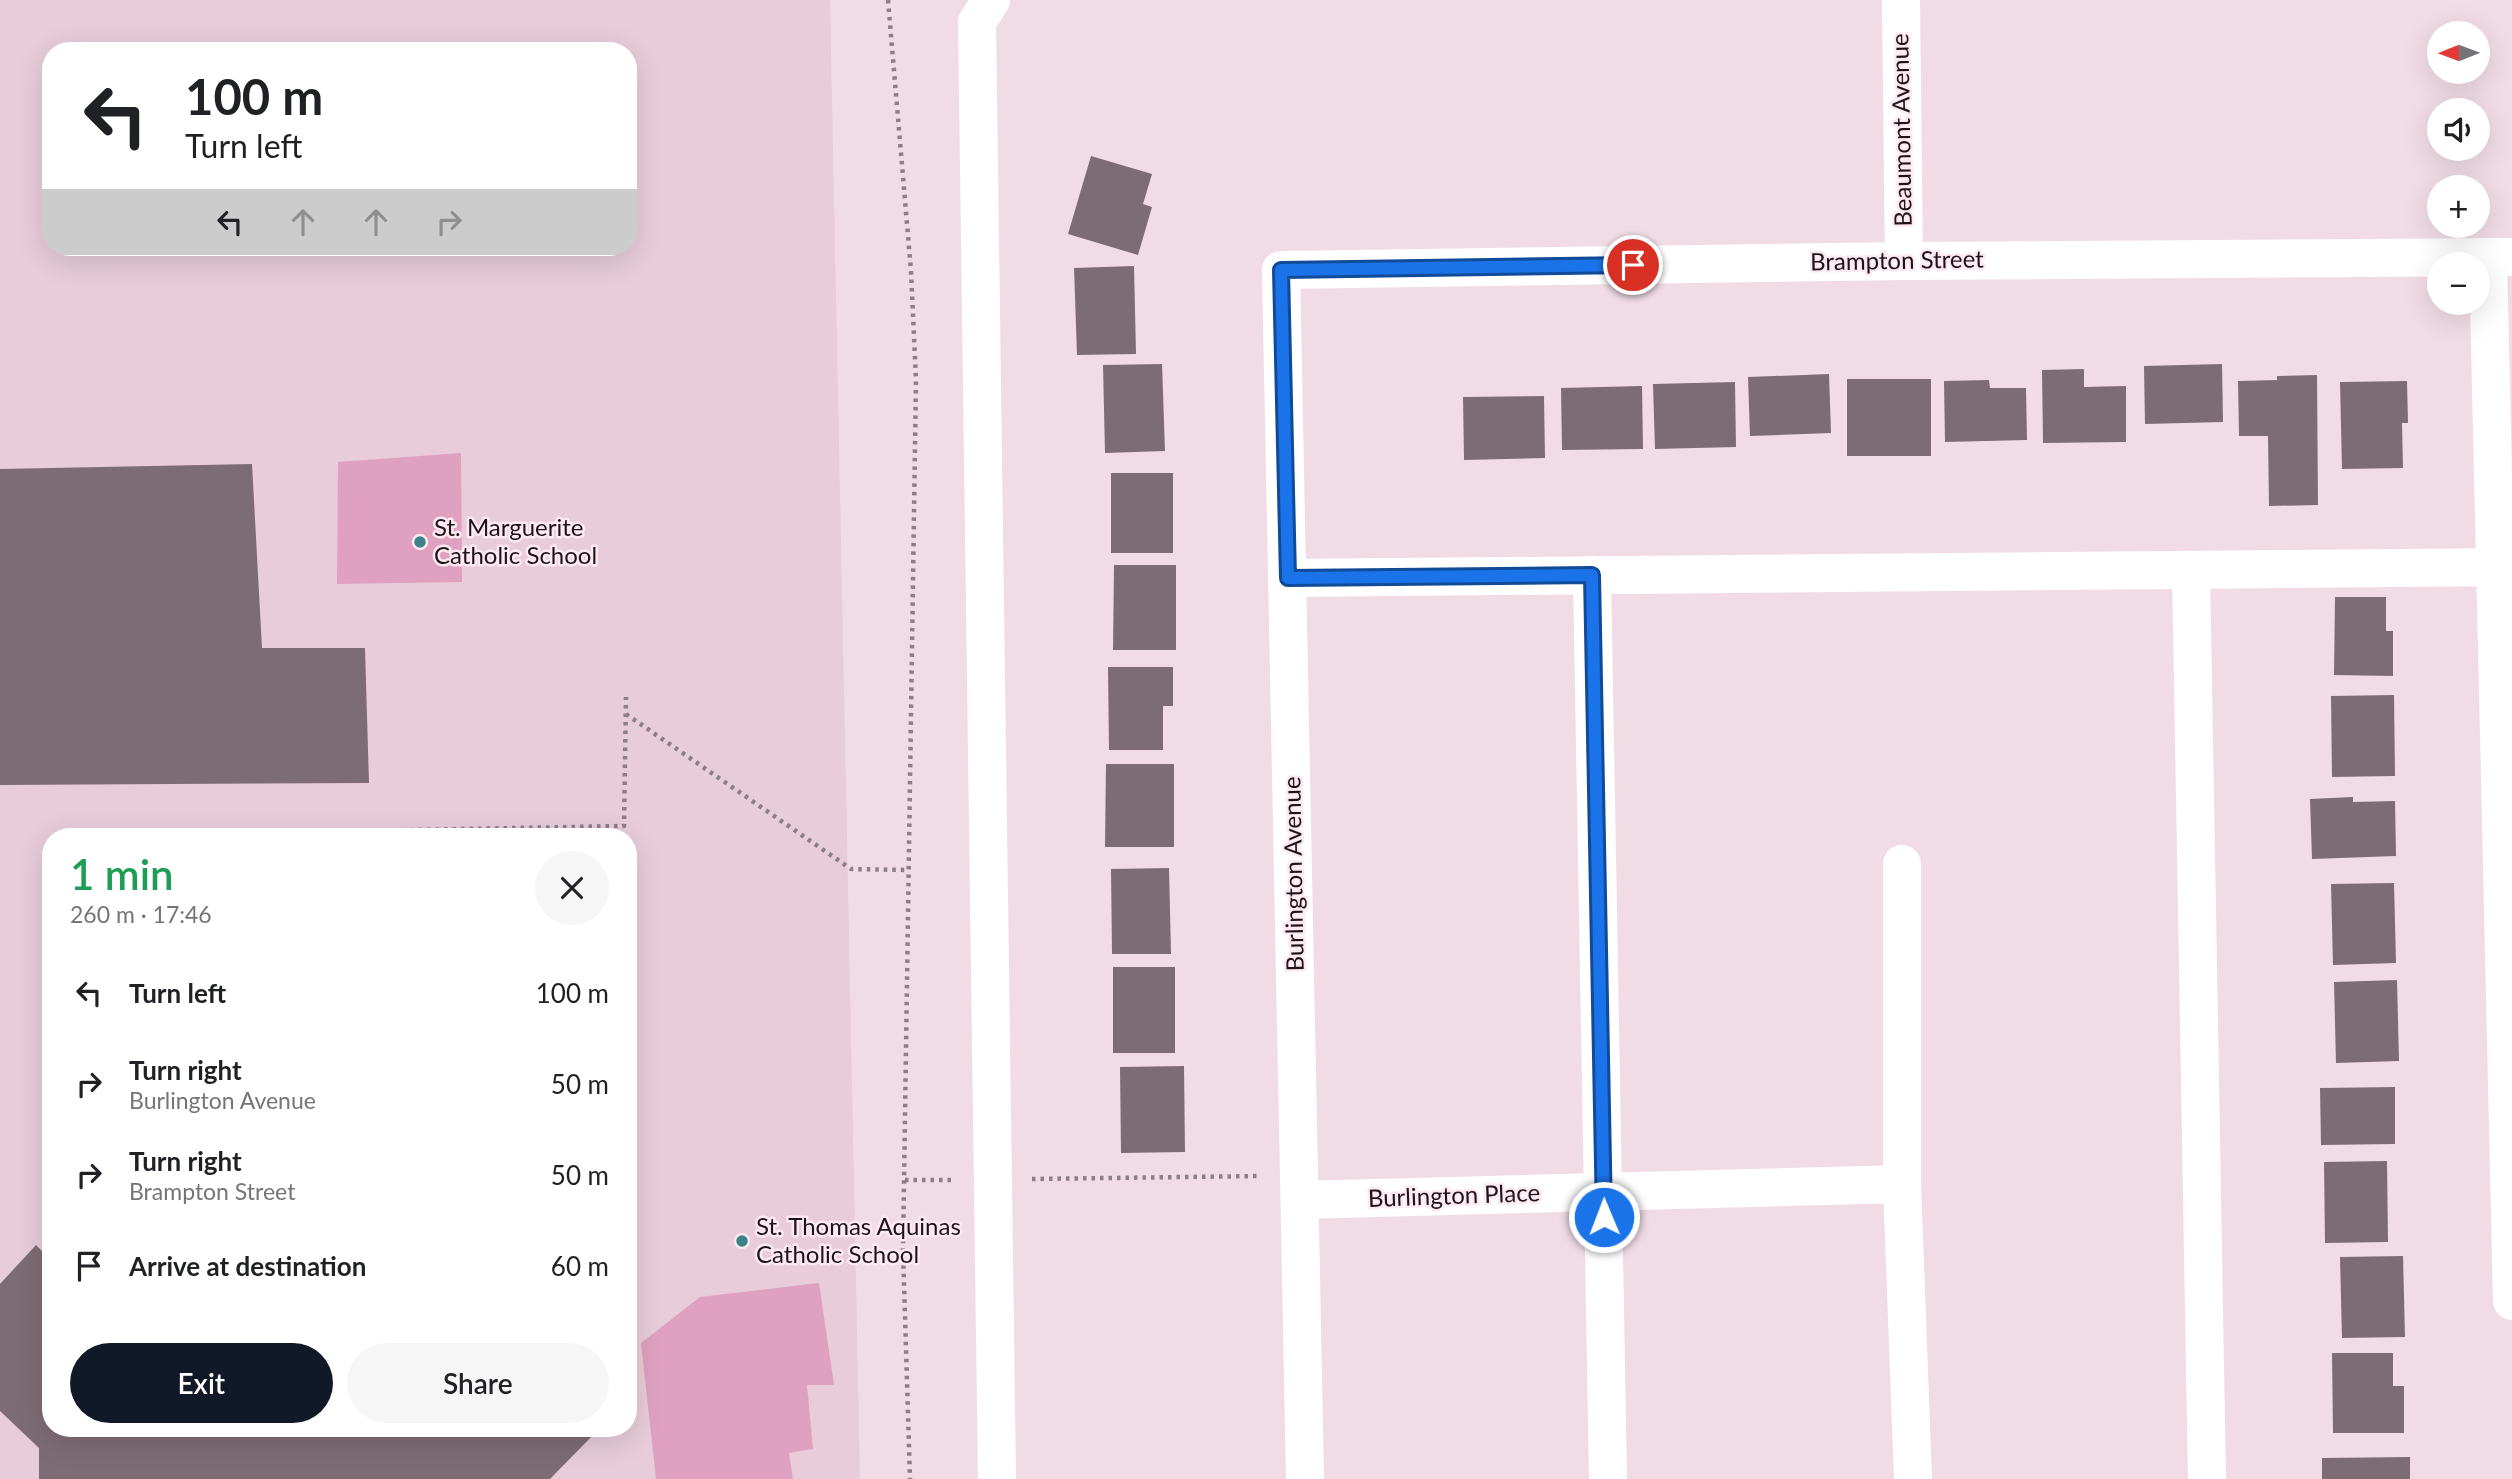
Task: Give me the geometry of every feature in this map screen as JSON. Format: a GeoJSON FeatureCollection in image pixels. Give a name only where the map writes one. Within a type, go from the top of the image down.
{"type":"FeatureCollection","features":[{"type":"Feature","properties":{"kind":"street"},"geometry":{"type":"LineString","coordinates":[[991,0],[977,22],[997,1479]]}},
{"type":"Feature","properties":{"kind":"street","name":"Beaumont Avenue"},"geometry":{"type":"LineString","coordinates":[[1901,0],[1904,261]]}},
{"type":"Feature","properties":{"kind":"street"},"geometry":{"type":"LineString","coordinates":[[2500,257],[2512,1301]]}},
{"type":"Feature","properties":{"kind":"street","name":"Brampton Street"},"geometry":{"type":"LineString","coordinates":[[1281,270],[1904,261],[2500,257]]}},
{"type":"Feature","properties":{"kind":"street","name":"Burlington Avenue"},"geometry":{"type":"LineString","coordinates":[[1281,270],[1305,1479]]}},
{"type":"Feature","properties":{"kind":"street"},"geometry":{"type":"LineString","coordinates":[[1288,578],[2504,567]]}},
{"type":"Feature","properties":{"kind":"street"},"geometry":{"type":"LineString","coordinates":[[2191,570],[2207,1479]]}},
{"type":"Feature","properties":{"kind":"street"},"geometry":{"type":"LineString","coordinates":[[1592,575],[1608,1479]]}},
{"type":"Feature","properties":{"kind":"street"},"geometry":{"type":"LineString","coordinates":[[1902,864],[1902,1184],[1913,1479]]}},
{"type":"Feature","properties":{"kind":"street","name":"Burlington Place"},"geometry":{"type":"LineString","coordinates":[[1300,1187],[1603,1191],[1902,1184]]}},
{"type":"Feature","properties":{"kind":"path"},"geometry":{"type":"LineString","coordinates":[[888,0],[911,271],[916,380],[903,1250],[910,1479]]}},
{"type":"Feature","properties":{"kind":"path"},"geometry":{"type":"LineString","coordinates":[[517,828],[624,826],[626,697]]}},
{"type":"Feature","properties":{"kind":"path"},"geometry":{"type":"LineString","coordinates":[[625,714],[851,869],[908,870]]}},
{"type":"Feature","properties":{"kind":"path"},"geometry":{"type":"LineString","coordinates":[[905,1180],[1300,1187]]}},
{"type":"Feature","properties":{"kind":"shaded area","name":"St. Marguerite Catholic School"},"geometry":{"type":"Polygon","coordinates":[[[0,0],[830,0],[860,1479],[0,1479],[0,0]]]}},
{"type":"Feature","properties":{"kind":"shaded area"},"geometry":{"type":"Polygon","coordinates":[[[461,453],[462,582],[337,584],[338,462],[461,453]]]}},
{"type":"Feature","properties":{"kind":"shaded area"},"geometry":{"type":"Polygon","coordinates":[[[819,1283],[834,1385],[807,1385],[813,1449],[789,1453],[793,1479],[656,1479],[641,1343],[700,1297],[819,1283]]]}},
{"type":"Feature","properties":{"kind":"building"},"geometry":{"type":"Polygon","coordinates":[[[1091,156],[1152,174],[1143,204],[1152,207],[1138,255],[1068,234],[1091,156]]]}},
{"type":"Feature","properties":{"kind":"building"},"geometry":{"type":"Polygon","coordinates":[[[1134,266],[1136,354],[1077,355],[1074,268],[1134,266]]]}},
{"type":"Feature","properties":{"kind":"building"},"geometry":{"type":"Polygon","coordinates":[[[1162,364],[1165,451],[1105,453],[1103,365],[1162,364]]]}},
{"type":"Feature","properties":{"kind":"building"},"geometry":{"type":"Polygon","coordinates":[[[2222,364],[2223,422],[2145,424],[2144,366],[2222,364]]]}},
{"type":"Feature","properties":{"kind":"building"},"geometry":{"type":"Polygon","coordinates":[[[2084,369],[2084,387],[2126,386],[2126,442],[2043,443],[2042,370],[2084,369]]]}},
{"type":"Feature","properties":{"kind":"building"},"geometry":{"type":"Polygon","coordinates":[[[1829,374],[1831,433],[1750,436],[1748,377],[1829,374]]]}},
{"type":"Feature","properties":{"kind":"building"},"geometry":{"type":"Polygon","coordinates":[[[2317,375],[2318,505],[2269,506],[2268,436],[2239,436],[2238,381],[2317,375]]]}},
{"type":"Feature","properties":{"kind":"building"},"geometry":{"type":"Polygon","coordinates":[[[1847,379],[1931,379],[1931,456],[1847,456],[1847,379]]]}},
{"type":"Feature","properties":{"kind":"building"},"geometry":{"type":"Polygon","coordinates":[[[1989,380],[1990,388],[2026,388],[2027,440],[1945,442],[1944,381],[1989,380]]]}},
{"type":"Feature","properties":{"kind":"building"},"geometry":{"type":"Polygon","coordinates":[[[2407,381],[2408,423],[2402,423],[2403,468],[2342,469],[2340,382],[2407,381]]]}},
{"type":"Feature","properties":{"kind":"building"},"geometry":{"type":"Polygon","coordinates":[[[1735,382],[1736,447],[1655,449],[1653,384],[1735,382]]]}},
{"type":"Feature","properties":{"kind":"building"},"geometry":{"type":"Polygon","coordinates":[[[1642,386],[1643,449],[1562,450],[1561,388],[1642,386]]]}},
{"type":"Feature","properties":{"kind":"building"},"geometry":{"type":"Polygon","coordinates":[[[1544,396],[1545,458],[1464,460],[1463,397],[1544,396]]]}},
{"type":"Feature","properties":{"kind":"building"},"geometry":{"type":"Polygon","coordinates":[[[252,464],[262,648],[365,648],[369,783],[0,785],[0,469],[252,464]]]}},
{"type":"Feature","properties":{"kind":"building"},"geometry":{"type":"Polygon","coordinates":[[[1111,473],[1173,473],[1173,553],[1111,553],[1111,473]]]}},
{"type":"Feature","properties":{"kind":"building"},"geometry":{"type":"Polygon","coordinates":[[[1114,565],[1176,565],[1176,650],[1113,650],[1114,565]]]}},
{"type":"Feature","properties":{"kind":"building"},"geometry":{"type":"Polygon","coordinates":[[[2335,597],[2386,597],[2386,631],[2393,631],[2393,676],[2334,675],[2335,597]]]}},
{"type":"Feature","properties":{"kind":"building"},"geometry":{"type":"Polygon","coordinates":[[[1108,667],[1173,667],[1173,706],[1163,706],[1163,750],[1109,750],[1108,667]]]}},
{"type":"Feature","properties":{"kind":"building"},"geometry":{"type":"Polygon","coordinates":[[[2394,695],[2395,776],[2332,777],[2331,696],[2394,695]]]}},
{"type":"Feature","properties":{"kind":"building"},"geometry":{"type":"Polygon","coordinates":[[[1106,764],[1174,764],[1174,847],[1105,847],[1106,764]]]}},
{"type":"Feature","properties":{"kind":"building"},"geometry":{"type":"Polygon","coordinates":[[[2353,797],[2353,802],[2395,801],[2396,856],[2312,859],[2310,799],[2353,797]]]}},
{"type":"Feature","properties":{"kind":"building"},"geometry":{"type":"Polygon","coordinates":[[[1169,868],[1171,954],[1112,954],[1111,869],[1169,868]]]}},
{"type":"Feature","properties":{"kind":"building"},"geometry":{"type":"Polygon","coordinates":[[[2394,883],[2396,963],[2333,965],[2331,884],[2394,883]]]}},
{"type":"Feature","properties":{"kind":"building"},"geometry":{"type":"Polygon","coordinates":[[[1113,967],[1175,967],[1175,1053],[1113,1053],[1113,967]]]}},
{"type":"Feature","properties":{"kind":"building"},"geometry":{"type":"Polygon","coordinates":[[[2397,980],[2399,1061],[2336,1063],[2334,982],[2397,980]]]}},
{"type":"Feature","properties":{"kind":"building"},"geometry":{"type":"Polygon","coordinates":[[[1184,1066],[1185,1152],[1121,1153],[1120,1067],[1184,1066]]]}},
{"type":"Feature","properties":{"kind":"building"},"geometry":{"type":"Polygon","coordinates":[[[2395,1087],[2395,1144],[2321,1145],[2320,1088],[2395,1087]]]}},
{"type":"Feature","properties":{"kind":"building"},"geometry":{"type":"Polygon","coordinates":[[[2387,1161],[2388,1242],[2325,1243],[2324,1162],[2387,1161]]]}},
{"type":"Feature","properties":{"kind":"building"},"geometry":{"type":"Polygon","coordinates":[[[36,1245],[42,1251],[42,1437],[591,1437],[550,1479],[39,1479],[39,1448],[0,1411],[0,1284],[36,1245]]]}},
{"type":"Feature","properties":{"kind":"building"},"geometry":{"type":"Polygon","coordinates":[[[2403,1256],[2405,1337],[2342,1338],[2340,1257],[2403,1256]]]}},
{"type":"Feature","properties":{"kind":"building"},"geometry":{"type":"Polygon","coordinates":[[[2332,1353],[2393,1353],[2393,1386],[2404,1386],[2404,1433],[2333,1433],[2332,1353]]]}},
{"type":"Feature","properties":{"kind":"building"},"geometry":{"type":"Polygon","coordinates":[[[2410,1457],[2410,1479],[2322,1479],[2322,1458],[2410,1457]]]}},
{"type":"Feature","properties":{"kind":"place","name":"St. Marguerite Catholic School"},"geometry":{"type":"Point","coordinates":[420,542]}},
{"type":"Feature","properties":{"kind":"place","name":"St. Thomas Aquinas Catholic School"},"geometry":{"type":"Point","coordinates":[742,1241]}},
{"type":"Feature","properties":{"kind":"route"},"geometry":{"type":"LineString","coordinates":[[1604,1217],[1592,575],[1288,578],[1281,270],[1633,265]]}}]}
